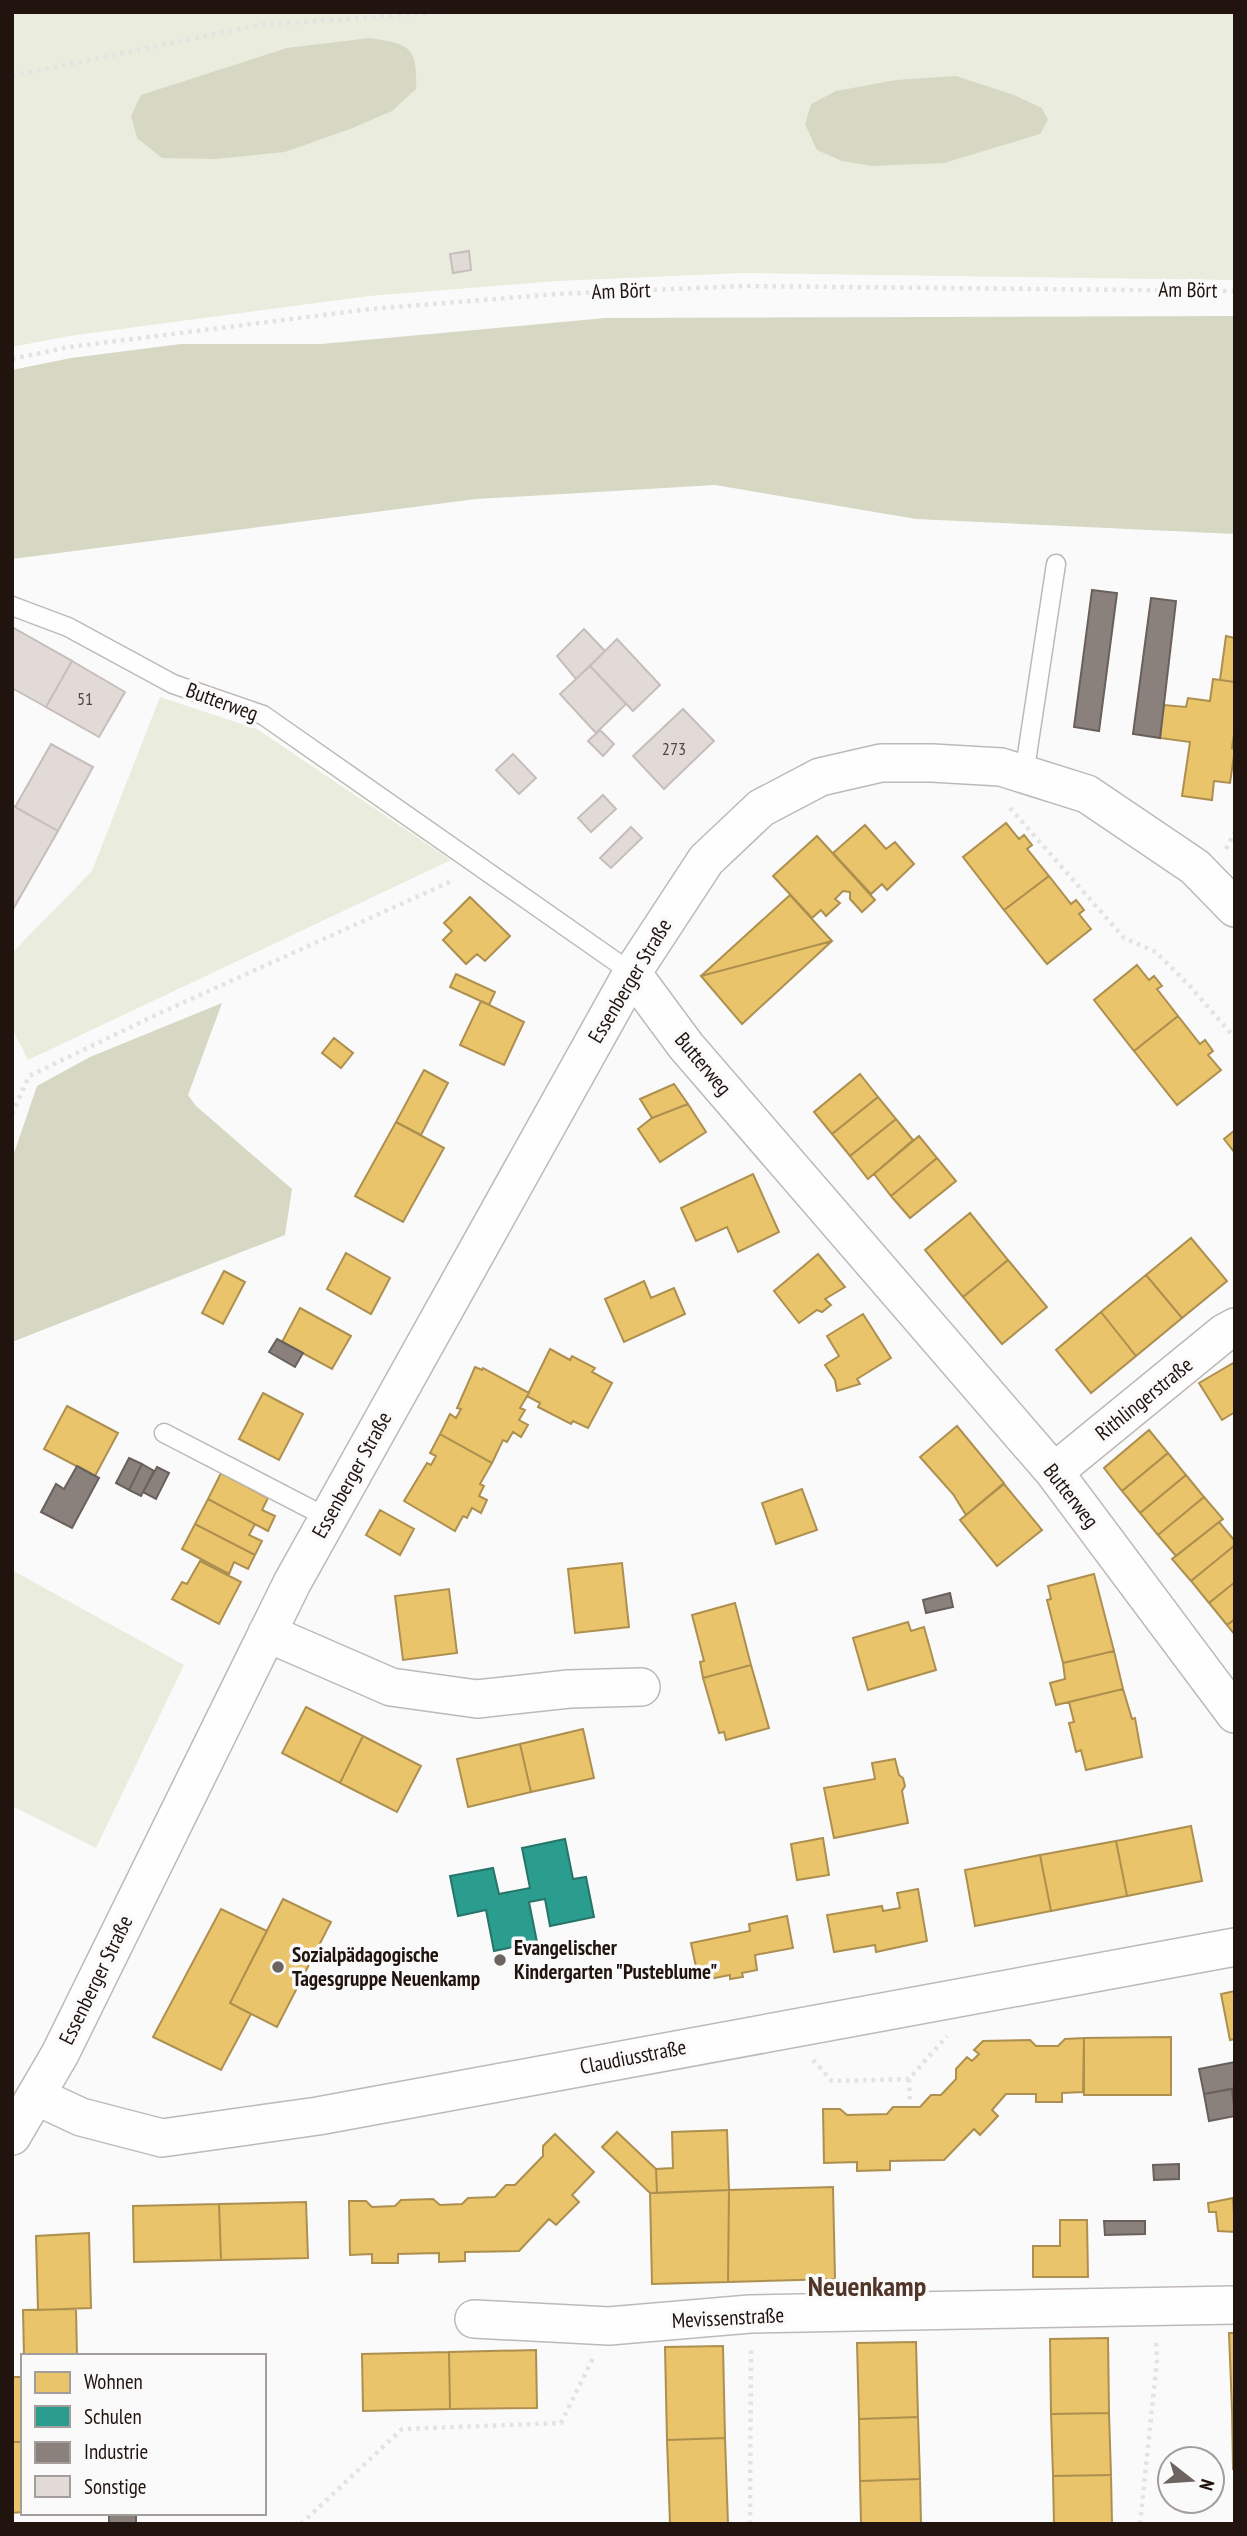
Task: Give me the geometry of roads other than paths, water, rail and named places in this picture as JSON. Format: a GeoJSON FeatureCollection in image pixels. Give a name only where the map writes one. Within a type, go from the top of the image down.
{"type":"FeatureCollection","features":[{"type":"Feature","properties":{"kind":"street","name":"Essenberger Straße"},"geometry":{"type":"LineString","coordinates":[[12,2136],[60,2054],[267,1633],[328,1518],[632,973],[706,860],[761,808],[820,777],[881,763],[1001,767],[1087,794],[1195,867],[1235,908]]}},
{"type":"Feature","properties":{"kind":"street","name":"Butterweg"},"geometry":{"type":"LineString","coordinates":[[632,973],[686,1046],[1054,1472],[1235,1714]]}},
{"type":"Feature","properties":{"kind":"street","name":"Rithlingerstraße"},"geometry":{"type":"LineString","coordinates":[[1054,1472],[1224,1333],[1235,1327]]}},
{"type":"Feature","properties":{"kind":"street"},"geometry":{"type":"LineString","coordinates":[[267,1633],[391,1687],[477,1699],[569,1689],[641,1687]]}},
{"type":"Feature","properties":{"kind":"street","name":"Claudiusstraße"},"geometry":{"type":"LineString","coordinates":[[36,2096],[81,2117],[162,2138],[318,2116],[1235,1947]]}},
{"type":"Feature","properties":{"kind":"street","name":"Mevissenstraße"},"geometry":{"type":"LineString","coordinates":[[474,2319],[609,2326],[750,2314],[1235,2305]]}},
{"type":"Feature","properties":{"kind":"lane"},"geometry":{"type":"LineString","coordinates":[[1024,775],[1056,564]]}},
{"type":"Feature","properties":{"kind":"lane","name":"Butterweg"},"geometry":{"type":"LineString","coordinates":[[12,606],[68,627],[173,684],[263,715],[632,973]]}},
{"type":"Feature","properties":{"kind":"lane"},"geometry":{"type":"LineString","coordinates":[[164,1433],[328,1518]]}},
{"type":"Feature","properties":{"kind":"place","name":"Evangelischer Kindergarten \"Pusteblume\""},"geometry":{"type":"Point","coordinates":[500,1960]}},
{"type":"Feature","properties":{"kind":"place","name":"Sozialpädagogische Tagesgruppe Neuenkamp"},"geometry":{"type":"Point","coordinates":[278,1967]}},
{"type":"Feature","properties":{"kind":"district","name":"Neuenkamp"},"geometry":{"type":"Point","coordinates":[867,2286]}}]}
